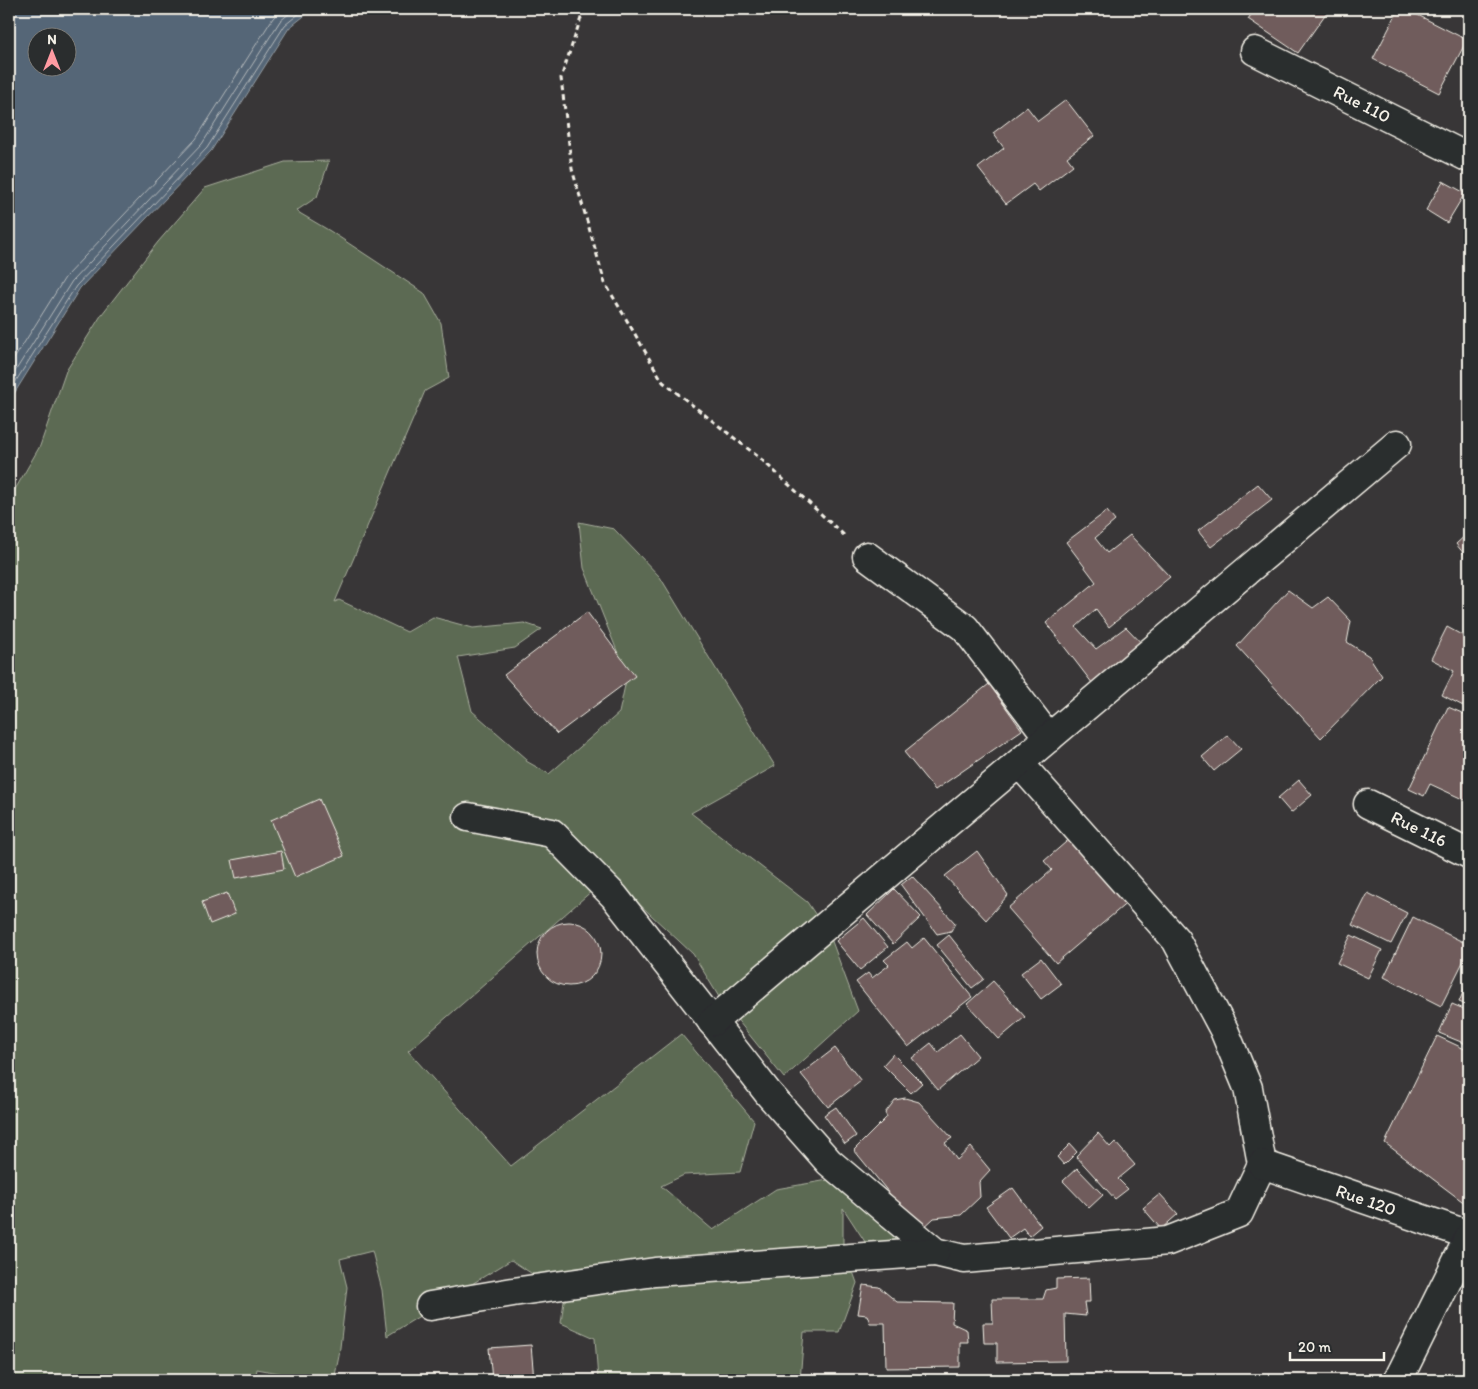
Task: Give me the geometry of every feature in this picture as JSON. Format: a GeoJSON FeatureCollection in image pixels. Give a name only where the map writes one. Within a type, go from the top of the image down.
{"type":"FeatureCollection","features":[{"type":"Feature","properties":{"kind":"street","name":"Rue 110"},"geometry":{"type":"LineString","coordinates":[[1255,50],[1469,158]]}},
{"type":"Feature","properties":{"kind":"street"},"geometry":{"type":"LineString","coordinates":[[712,1022],[1397,444]]}},
{"type":"Feature","properties":{"kind":"street"},"geometry":{"type":"LineString","coordinates":[[867,556],[965,628],[1048,738]]}},
{"type":"Feature","properties":{"kind":"street"},"geometry":{"type":"LineString","coordinates":[[430,1306],[655,1272],[935,1252],[964,1259],[1168,1241],[1239,1213],[1262,1164],[1248,1088],[1224,1030],[1176,940],[1019,763]]}},
{"type":"Feature","properties":{"kind":"street","name":"Rue 116"},"geometry":{"type":"LineString","coordinates":[[1368,804],[1469,854]]}},
{"type":"Feature","properties":{"kind":"street"},"geometry":{"type":"LineString","coordinates":[[468,817],[552,833],[614,896],[768,1093],[829,1162],[935,1252]]}},
{"type":"Feature","properties":{"kind":"street","name":"Rue 120"},"geometry":{"type":"LineString","coordinates":[[1262,1164],[1469,1236]]}},
{"type":"Feature","properties":{"kind":"street"},"geometry":{"type":"LineString","coordinates":[[1398,1380],[1469,1236]]}},
{"type":"Feature","properties":{"kind":"path"},"geometry":{"type":"LineString","coordinates":[[584,9],[561,78],[572,169],[604,283],[663,382],[761,459],[867,556]]}},
{"type":"Feature","properties":{"kind":"green space"},"geometry":{"type":"Polygon","coordinates":[[[329,161],[317,197],[296,211],[424,293],[441,323],[449,378],[425,391],[335,602],[339,600],[407,632],[433,617],[473,628],[524,623],[542,629],[515,648],[458,657],[472,711],[527,759],[526,761],[549,774],[619,713],[627,676],[584,568],[579,522],[614,529],[660,577],[775,766],[691,813],[807,902],[830,936],[858,1011],[784,1078],[719,997],[693,954],[609,876],[408,1051],[511,1166],[681,1034],[754,1121],[740,1172],[684,1175],[661,1186],[713,1230],[776,1189],[863,1174],[932,1263],[873,1254],[843,1208],[843,1244],[857,1283],[839,1332],[804,1332],[800,1380],[598,1380],[595,1338],[561,1323],[564,1301],[569,1298],[511,1260],[387,1336],[382,1290],[372,1251],[340,1259],[347,1287],[339,1356],[334,1380],[316,1380],[257,1369],[255,1380],[9,1380],[9,500],[40,446],[66,371],[102,314],[158,242],[205,188],[285,162],[329,161]]]}},
{"type":"Feature","properties":{"kind":"water"},"geometry":{"type":"Polygon","coordinates":[[[9,9],[313,9],[289,28],[211,151],[80,288],[12,397],[9,405],[9,9]]]}},
{"type":"Feature","properties":{"kind":"building"},"geometry":{"type":"Polygon","coordinates":[[[1255,9],[1329,9],[1298,53],[1248,19],[1255,9]]]}},
{"type":"Feature","properties":{"kind":"building"},"geometry":{"type":"Polygon","coordinates":[[[1399,9],[1406,9],[1467,40],[1439,93],[1373,59],[1399,9]]]}},
{"type":"Feature","properties":{"kind":"building"},"geometry":{"type":"Polygon","coordinates":[[[1066,100],[1094,136],[1067,157],[1073,165],[1039,191],[1033,184],[1006,204],[978,168],[1004,148],[993,133],[1027,107],[1038,121],[1066,100]]]}},
{"type":"Feature","properties":{"kind":"building"},"geometry":{"type":"Polygon","coordinates":[[[1443,181],[1465,193],[1447,223],[1426,210],[1443,181]]]}},
{"type":"Feature","properties":{"kind":"building"},"geometry":{"type":"Polygon","coordinates":[[[1258,484],[1272,500],[1211,547],[1198,531],[1258,484]]]}},
{"type":"Feature","properties":{"kind":"building"},"geometry":{"type":"Polygon","coordinates":[[[1107,511],[1115,521],[1095,538],[1107,553],[1130,535],[1170,577],[1109,627],[1096,609],[1076,627],[1096,649],[1126,627],[1150,652],[1096,688],[1046,623],[1096,582],[1066,542],[1107,511]]]}},
{"type":"Feature","properties":{"kind":"building"},"geometry":{"type":"Polygon","coordinates":[[[1469,532],[1469,560],[1456,544],[1469,532]]]}},
{"type":"Feature","properties":{"kind":"building"},"geometry":{"type":"Polygon","coordinates":[[[1288,590],[1313,608],[1328,597],[1351,621],[1347,642],[1369,656],[1382,676],[1321,738],[1237,646],[1288,590]]]}},
{"type":"Feature","properties":{"kind":"building"},"geometry":{"type":"Polygon","coordinates":[[[587,612],[635,676],[557,734],[504,675],[587,612]]]}},
{"type":"Feature","properties":{"kind":"building"},"geometry":{"type":"Polygon","coordinates":[[[1447,627],[1469,639],[1469,709],[1442,695],[1454,671],[1431,659],[1447,627]]]}},
{"type":"Feature","properties":{"kind":"building"},"geometry":{"type":"Polygon","coordinates":[[[989,684],[1022,730],[935,790],[904,752],[989,684]]]}},
{"type":"Feature","properties":{"kind":"building"},"geometry":{"type":"Polygon","coordinates":[[[1448,707],[1469,716],[1469,802],[1430,784],[1424,796],[1409,789],[1448,707]]]}},
{"type":"Feature","properties":{"kind":"building"},"geometry":{"type":"Polygon","coordinates":[[[1228,735],[1241,749],[1214,771],[1202,757],[1228,735]]]}},
{"type":"Feature","properties":{"kind":"building"},"geometry":{"type":"Polygon","coordinates":[[[1299,780],[1312,795],[1291,813],[1278,798],[1299,780]]]}},
{"type":"Feature","properties":{"kind":"building"},"geometry":{"type":"Polygon","coordinates":[[[319,799],[344,856],[295,877],[271,820],[319,799]]]}},
{"type":"Feature","properties":{"kind":"building"},"geometry":{"type":"Polygon","coordinates":[[[1073,836],[1129,901],[1056,963],[1008,908],[1052,870],[1044,861],[1073,836]]]}},
{"type":"Feature","properties":{"kind":"building"},"geometry":{"type":"Polygon","coordinates":[[[281,851],[284,869],[236,878],[232,860],[281,851]]]}},
{"type":"Feature","properties":{"kind":"building"},"geometry":{"type":"Polygon","coordinates":[[[977,851],[1008,895],[986,920],[945,876],[977,851]]]}},
{"type":"Feature","properties":{"kind":"building"},"geometry":{"type":"Polygon","coordinates":[[[912,876],[955,923],[951,931],[937,934],[901,885],[912,876]]]}},
{"type":"Feature","properties":{"kind":"building"},"geometry":{"type":"Polygon","coordinates":[[[894,889],[921,917],[893,944],[867,915],[894,889]]]}},
{"type":"Feature","properties":{"kind":"building"},"geometry":{"type":"Polygon","coordinates":[[[227,893],[235,914],[210,924],[202,902],[227,893]]]}},
{"type":"Feature","properties":{"kind":"building"},"geometry":{"type":"Polygon","coordinates":[[[1368,893],[1407,913],[1391,944],[1352,925],[1368,893]]]}},
{"type":"Feature","properties":{"kind":"building"},"geometry":{"type":"Polygon","coordinates":[[[1413,917],[1469,945],[1469,950],[1441,1006],[1384,977],[1413,917]]]}},
{"type":"Feature","properties":{"kind":"building"},"geometry":{"type":"Polygon","coordinates":[[[864,918],[888,947],[860,970],[836,941],[864,918]]]}},
{"type":"Feature","properties":{"kind":"building"},"geometry":{"type":"Polygon","coordinates":[[[563,922],[575,922],[592,931],[599,942],[601,954],[599,966],[592,977],[575,986],[563,986],[551,981],[542,972],[537,960],[537,948],[542,936],[551,927],[563,922]]]}},
{"type":"Feature","properties":{"kind":"building"},"geometry":{"type":"Polygon","coordinates":[[[949,935],[984,979],[972,988],[937,945],[949,935]]]}},
{"type":"Feature","properties":{"kind":"building"},"geometry":{"type":"Polygon","coordinates":[[[1351,935],[1382,950],[1368,978],[1337,963],[1351,935]]]}},
{"type":"Feature","properties":{"kind":"building"},"geometry":{"type":"Polygon","coordinates":[[[924,938],[972,997],[908,1047],[856,982],[868,973],[872,978],[889,965],[884,960],[907,942],[912,948],[924,938]]]}},
{"type":"Feature","properties":{"kind":"building"},"geometry":{"type":"Polygon","coordinates":[[[1041,958],[1061,984],[1041,999],[1021,973],[1041,958]]]}},
{"type":"Feature","properties":{"kind":"building"},"geometry":{"type":"Polygon","coordinates":[[[1469,978],[1469,1006],[1459,1002],[1469,978]]]}},
{"type":"Feature","properties":{"kind":"building"},"geometry":{"type":"Polygon","coordinates":[[[993,981],[1025,1017],[999,1039],[967,1004],[993,981]]]}},
{"type":"Feature","properties":{"kind":"building"},"geometry":{"type":"Polygon","coordinates":[[[1452,1004],[1469,1011],[1469,1038],[1466,1044],[1439,1033],[1452,1004]]]}},
{"type":"Feature","properties":{"kind":"building"},"geometry":{"type":"Polygon","coordinates":[[[960,1034],[978,1056],[938,1090],[912,1058],[931,1043],[938,1052],[960,1034]]]}},
{"type":"Feature","properties":{"kind":"building"},"geometry":{"type":"Polygon","coordinates":[[[1437,1036],[1469,1051],[1469,1197],[1466,1204],[1385,1143],[1437,1036]]]}},
{"type":"Feature","properties":{"kind":"building"},"geometry":{"type":"Polygon","coordinates":[[[835,1048],[861,1081],[828,1107],[801,1074],[835,1048]]]}},
{"type":"Feature","properties":{"kind":"building"},"geometry":{"type":"Polygon","coordinates":[[[893,1054],[922,1083],[911,1093],[883,1065],[893,1054]]]}},
{"type":"Feature","properties":{"kind":"building"},"geometry":{"type":"Polygon","coordinates":[[[905,1098],[919,1102],[952,1138],[945,1143],[957,1160],[971,1147],[990,1170],[979,1182],[980,1197],[961,1215],[934,1218],[920,1231],[854,1150],[887,1117],[885,1113],[895,1100],[905,1098]]]}},
{"type":"Feature","properties":{"kind":"building"},"geometry":{"type":"Polygon","coordinates":[[[836,1107],[856,1136],[845,1144],[824,1115],[836,1107]]]}},
{"type":"Feature","properties":{"kind":"building"},"geometry":{"type":"Polygon","coordinates":[[[1098,1133],[1110,1147],[1115,1142],[1135,1165],[1118,1179],[1128,1189],[1115,1199],[1076,1156],[1098,1133]]]}},
{"type":"Feature","properties":{"kind":"building"},"geometry":{"type":"Polygon","coordinates":[[[1070,1144],[1077,1152],[1064,1165],[1057,1157],[1070,1144]]]}},
{"type":"Feature","properties":{"kind":"building"},"geometry":{"type":"Polygon","coordinates":[[[1077,1168],[1103,1195],[1089,1208],[1063,1181],[1077,1168]]]}},
{"type":"Feature","properties":{"kind":"building"},"geometry":{"type":"Polygon","coordinates":[[[1013,1188],[1041,1226],[1029,1236],[1023,1228],[1009,1238],[986,1207],[1013,1188]]]}},
{"type":"Feature","properties":{"kind":"building"},"geometry":{"type":"Polygon","coordinates":[[[1160,1194],[1178,1214],[1161,1229],[1143,1208],[1160,1194]]]}},
{"type":"Feature","properties":{"kind":"building"},"geometry":{"type":"Polygon","coordinates":[[[1089,1278],[1090,1302],[1084,1302],[1086,1316],[1065,1314],[1066,1361],[997,1362],[997,1343],[984,1343],[983,1323],[993,1323],[992,1299],[1043,1299],[1046,1290],[1056,1288],[1056,1279],[1089,1278]]]}},
{"type":"Feature","properties":{"kind":"building"},"geometry":{"type":"Polygon","coordinates":[[[863,1285],[879,1287],[897,1302],[953,1303],[952,1323],[967,1330],[968,1342],[960,1342],[960,1367],[886,1368],[885,1323],[870,1323],[867,1315],[858,1314],[863,1285]]]}},
{"type":"Feature","properties":{"kind":"building"},"geometry":{"type":"Polygon","coordinates":[[[531,1345],[534,1380],[492,1380],[489,1348],[531,1345]]]}}]}
